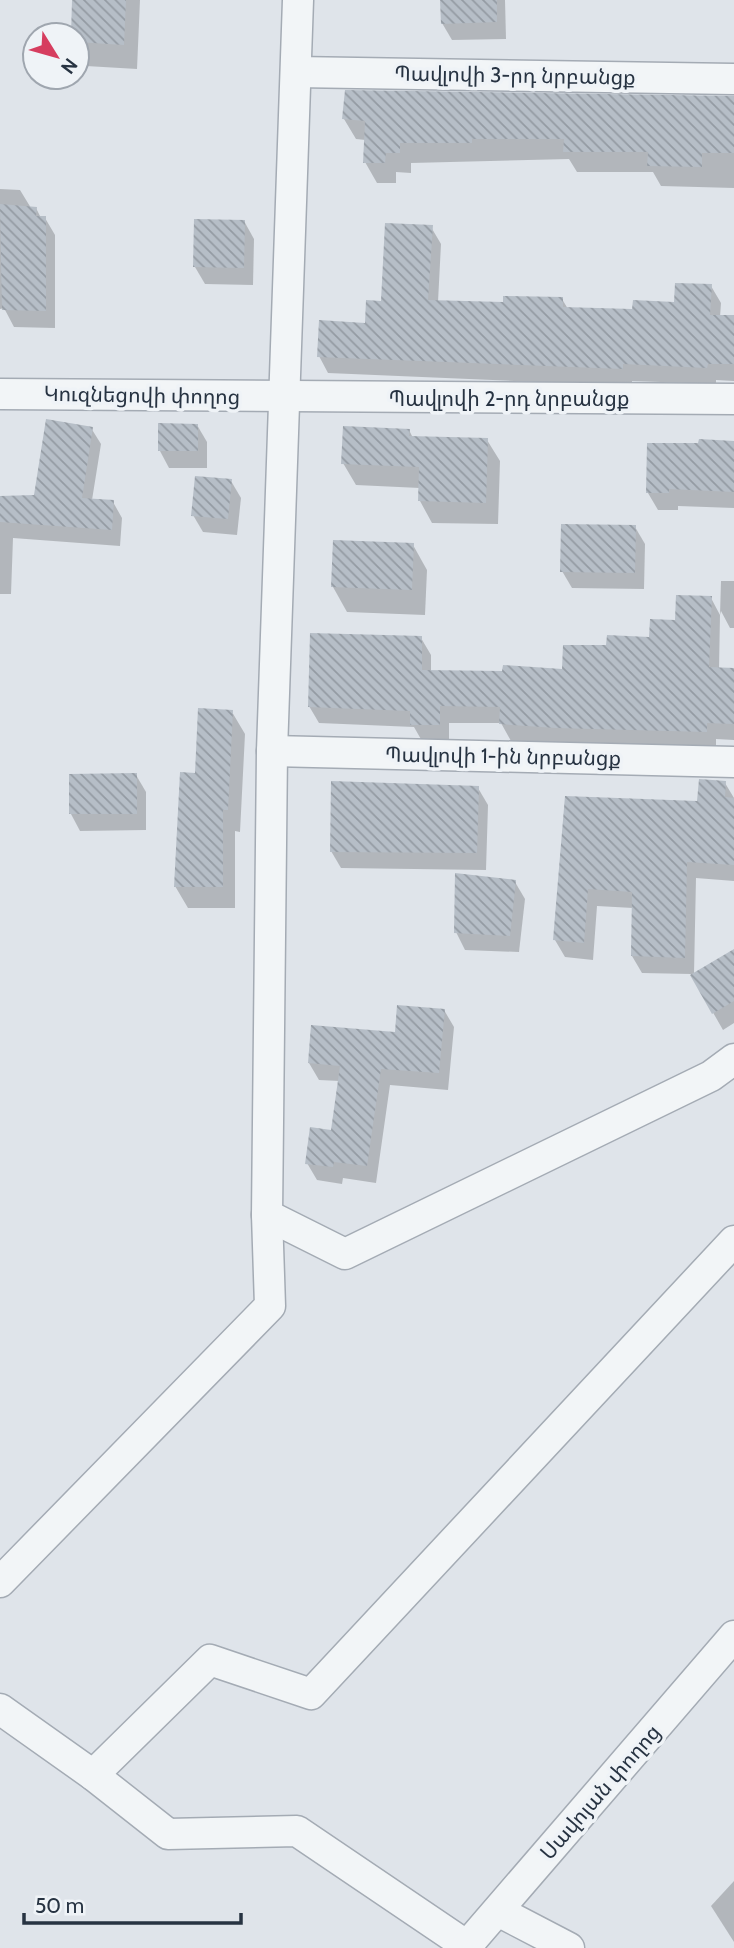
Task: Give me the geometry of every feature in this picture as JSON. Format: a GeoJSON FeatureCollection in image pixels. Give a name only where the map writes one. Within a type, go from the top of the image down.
{"type":"FeatureCollection","features":[{"type":"Feature","properties":{"kind":"street"},"geometry":{"type":"LineString","coordinates":[[0,1582],[270,1307],[267,1215],[272,751],[298,0]]}},
{"type":"Feature","properties":{"kind":"street","name":"Պավլովի 3-րդ նրբանցք"},"geometry":{"type":"LineString","coordinates":[[296,72],[734,79]]}},
{"type":"Feature","properties":{"kind":"street","name":"Կուզնեցովի փողոց"},"geometry":{"type":"LineString","coordinates":[[0,394],[285,397]]}},
{"type":"Feature","properties":{"kind":"street","name":"Պավլովի 2-րդ նրբանցք"},"geometry":{"type":"LineString","coordinates":[[285,397],[734,399]]}},
{"type":"Feature","properties":{"kind":"street","name":"Պավլովի 1-ին նրբանցք"},"geometry":{"type":"LineString","coordinates":[[272,751],[734,762]]}},
{"type":"Feature","properties":{"kind":"street"},"geometry":{"type":"LineString","coordinates":[[267,1215],[345,1254],[711,1076],[734,1059]]}},
{"type":"Feature","properties":{"kind":"street"},"geometry":{"type":"LineString","coordinates":[[93,1774],[210,1660],[311,1694],[734,1241]]}},
{"type":"Feature","properties":{"kind":"street","name":"Սավոյան փողոց"},"geometry":{"type":"LineString","coordinates":[[466,1947],[734,1636]]}},
{"type":"Feature","properties":{"kind":"street"},"geometry":{"type":"LineString","coordinates":[[0,1709],[93,1774],[167,1834],[297,1831],[466,1947]]}},
{"type":"Feature","properties":{"kind":"street"},"geometry":{"type":"LineString","coordinates":[[498,1911],[569,1948]]}},
{"type":"Feature","properties":{"kind":"building"},"geometry":{"type":"Polygon","coordinates":[[[72,0],[126,0],[124,45],[91,43],[91,21],[71,21],[72,0]]]}},
{"type":"Feature","properties":{"kind":"building"},"geometry":{"type":"Polygon","coordinates":[[[440,0],[497,0],[497,22],[441,24],[440,0]]]}},
{"type":"Feature","properties":{"kind":"building"},"geometry":{"type":"Polygon","coordinates":[[[345,90],[734,96],[734,153],[702,153],[702,167],[647,166],[648,152],[563,152],[564,139],[472,139],[472,143],[400,143],[400,153],[386,153],[385,163],[363,163],[365,121],[342,119],[345,90]]]}},
{"type":"Feature","properties":{"kind":"building"},"geometry":{"type":"Polygon","coordinates":[[[0,204],[37,207],[36,216],[46,216],[46,311],[2,310],[0,204]]]}},
{"type":"Feature","properties":{"kind":"building"},"geometry":{"type":"Polygon","coordinates":[[[194,219],[245,220],[244,268],[193,267],[194,219]]]}},
{"type":"Feature","properties":{"kind":"building"},"geometry":{"type":"Polygon","coordinates":[[[385,223],[433,225],[428,300],[503,302],[503,296],[563,297],[563,307],[632,309],[633,300],[674,302],[675,283],[712,284],[710,315],[734,315],[734,364],[708,364],[707,368],[623,364],[623,369],[317,357],[319,320],[365,323],[366,300],[381,301],[385,223]]]}},
{"type":"Feature","properties":{"kind":"building"},"geometry":{"type":"Polygon","coordinates":[[[46,419],[93,427],[82,498],[114,500],[112,530],[0,522],[0,496],[34,495],[46,419]]]}},
{"type":"Feature","properties":{"kind":"building"},"geometry":{"type":"Polygon","coordinates":[[[158,423],[198,424],[198,451],[158,451],[158,423]]]}},
{"type":"Feature","properties":{"kind":"building"},"geometry":{"type":"Polygon","coordinates":[[[343,426],[410,429],[409,436],[488,438],[486,503],[418,501],[419,467],[341,464],[343,426]]]}},
{"type":"Feature","properties":{"kind":"building"},"geometry":{"type":"Polygon","coordinates":[[[699,439],[734,441],[734,492],[669,489],[669,493],[646,493],[647,443],[698,443],[699,439]]]}},
{"type":"Feature","properties":{"kind":"building"},"geometry":{"type":"Polygon","coordinates":[[[195,476],[232,479],[228,519],[191,516],[195,476]]]}},
{"type":"Feature","properties":{"kind":"building"},"geometry":{"type":"Polygon","coordinates":[[[561,524],[636,525],[635,573],[560,572],[561,524]]]}},
{"type":"Feature","properties":{"kind":"building"},"geometry":{"type":"Polygon","coordinates":[[[333,540],[414,543],[412,590],[331,587],[333,540]]]}},
{"type":"Feature","properties":{"kind":"building"},"geometry":{"type":"Polygon","coordinates":[[[676,595],[712,596],[709,667],[734,668],[734,724],[707,723],[707,732],[556,728],[499,724],[500,707],[440,706],[440,725],[410,725],[410,711],[308,707],[310,633],[422,636],[422,670],[502,671],[503,665],[562,669],[563,645],[606,645],[607,635],[649,637],[650,619],[675,620],[676,595]]]}},
{"type":"Feature","properties":{"kind":"building"},"geometry":{"type":"Polygon","coordinates":[[[198,708],[233,710],[228,810],[223,810],[223,887],[174,887],[180,772],[195,773],[198,708]]]}},
{"type":"Feature","properties":{"kind":"building"},"geometry":{"type":"Polygon","coordinates":[[[137,773],[137,814],[69,814],[69,774],[137,773]]]}},
{"type":"Feature","properties":{"kind":"building"},"geometry":{"type":"Polygon","coordinates":[[[699,779],[726,781],[725,797],[734,798],[734,865],[687,862],[685,958],[631,956],[632,892],[588,889],[584,943],[553,940],[565,796],[697,801],[699,779]]]}},
{"type":"Feature","properties":{"kind":"building"},"geometry":{"type":"Polygon","coordinates":[[[331,781],[479,786],[477,853],[330,852],[331,781]]]}},
{"type":"Feature","properties":{"kind":"building"},"geometry":{"type":"Polygon","coordinates":[[[455,873],[516,880],[510,936],[454,933],[455,873]]]}},
{"type":"Feature","properties":{"kind":"building"},"geometry":{"type":"Polygon","coordinates":[[[734,949],[734,1001],[712,1014],[690,975],[734,949]]]}},
{"type":"Feature","properties":{"kind":"building"},"geometry":{"type":"Polygon","coordinates":[[[397,1005],[445,1009],[439,1073],[381,1069],[367,1166],[334,1162],[333,1167],[305,1164],[310,1127],[331,1130],[340,1066],[308,1063],[311,1025],[395,1032],[397,1005]]]}}]}
